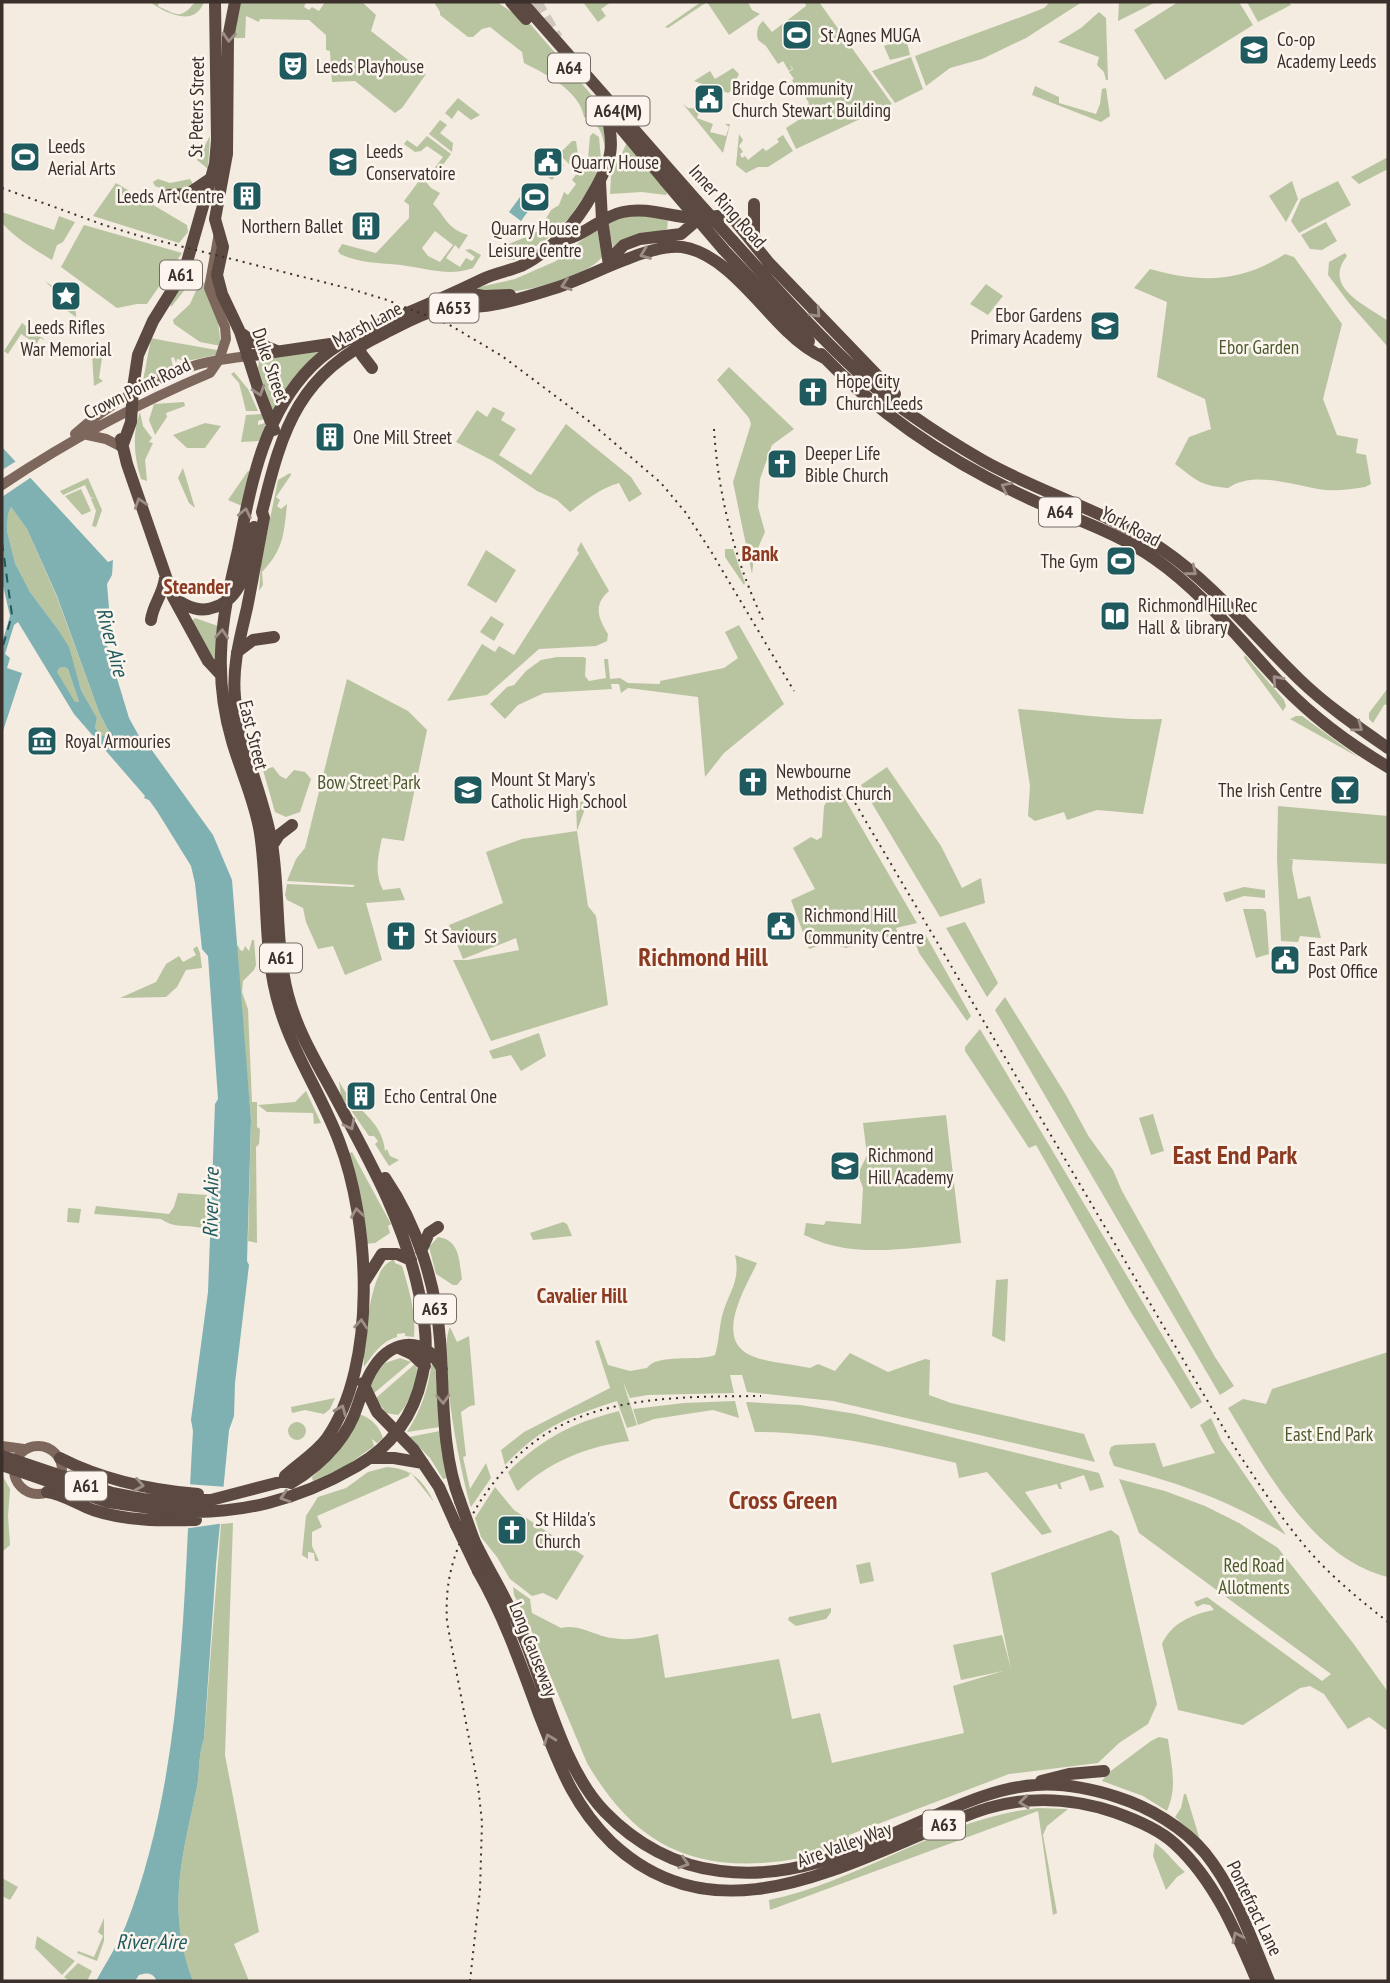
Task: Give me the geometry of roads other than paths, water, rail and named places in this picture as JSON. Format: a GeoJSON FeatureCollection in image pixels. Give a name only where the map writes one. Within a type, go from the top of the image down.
{"type":"FeatureCollection","features":[{"type":"Feature","properties":{"kind":"highway","name":"St Peters Street"},"geometry":{"type":"LineString","coordinates":[[131,399],[138,355],[153,321],[181,275],[215,164],[215,2]]}},
{"type":"Feature","properties":{"kind":"highway","name":"St Peters Street"},"geometry":{"type":"LineString","coordinates":[[227,154],[228,38],[235,2]]}},
{"type":"Feature","properties":{"kind":"highway"},"geometry":{"type":"LineString","coordinates":[[501,2],[526,19]]}},
{"type":"Feature","properties":{"kind":"highway","name":"Inner Ring Road"},"geometry":{"type":"LineString","coordinates":[[511,2],[665,181],[855,369],[920,422]]}},
{"type":"Feature","properties":{"kind":"highway","name":"Inner Ring Road"},"geometry":{"type":"LineString","coordinates":[[522,2],[827,359]]}},
{"type":"Feature","properties":{"kind":"highway"},"geometry":{"type":"LineString","coordinates":[[559,240],[589,201],[611,153],[612,136],[605,109]]}},
{"type":"Feature","properties":{"kind":"highway","name":"Duke Street"},"geometry":{"type":"LineString","coordinates":[[219,231],[215,219],[227,154]]}},
{"type":"Feature","properties":{"kind":"highway"},"geometry":{"type":"LineString","coordinates":[[603,174],[602,220],[609,265]]}},
{"type":"Feature","properties":{"kind":"highway"},"geometry":{"type":"LineString","coordinates":[[169,195],[188,194],[210,179]]}},
{"type":"Feature","properties":{"kind":"highway"},"geometry":{"type":"LineString","coordinates":[[754,204],[754,235],[758,250]]}},
{"type":"Feature","properties":{"kind":"highway","name":"A653"},"geometry":{"type":"LineString","coordinates":[[559,240],[573,239],[602,220],[623,212],[700,210]]}},
{"type":"Feature","properties":{"kind":"highway","name":"A653"},"geometry":{"type":"LineString","coordinates":[[609,265],[625,245],[640,239],[681,234],[700,210]]}},
{"type":"Feature","properties":{"kind":"highway","name":"A64"},"geometry":{"type":"LineString","coordinates":[[700,210],[732,217],[758,250],[920,422]]}},
{"type":"Feature","properties":{"kind":"highway"},"geometry":{"type":"LineString","coordinates":[[660,212],[669,217],[671,224],[664,235]]}},
{"type":"Feature","properties":{"kind":"highway","name":"A61"},"geometry":{"type":"LineString","coordinates":[[217,275],[223,247],[219,231]]}},
{"type":"Feature","properties":{"kind":"highway","name":"Marsh Lane"},"geometry":{"type":"LineString","coordinates":[[235,698],[237,652],[264,519],[262,512],[280,443],[303,396],[357,341],[488,276],[525,264],[559,240]]}},
{"type":"Feature","properties":{"kind":"highway","name":"Marsh Lane"},"geometry":{"type":"LineString","coordinates":[[221,675],[226,603],[251,485],[272,425],[294,387],[309,369],[339,342],[357,341],[438,310],[492,305],[577,282],[609,265],[655,250],[682,247],[716,261],[789,333],[810,350],[827,359]]}},
{"type":"Feature","properties":{"kind":"highway","name":"Duke Street"},"geometry":{"type":"LineString","coordinates":[[217,275],[272,425]]}},
{"type":"Feature","properties":{"kind":"highway"},"geometry":{"type":"LineString","coordinates":[[460,292],[520,297]]}},
{"type":"Feature","properties":{"kind":"highway"},"geometry":{"type":"LineString","coordinates":[[240,332],[254,343],[284,352]]}},
{"type":"Feature","properties":{"kind":"highway"},"geometry":{"type":"LineString","coordinates":[[341,358],[372,368],[357,341]]}},
{"type":"Feature","properties":{"kind":"highway","name":"A653"},"geometry":{"type":"LineString","coordinates":[[247,356],[339,342]]}},
{"type":"Feature","properties":{"kind":"highway","name":"York Road"},"geometry":{"type":"LineString","coordinates":[[827,359],[865,396],[902,425],[974,471],[1152,557],[1175,574],[1223,619],[1285,688],[1353,744],[1388,767]]}},
{"type":"Feature","properties":{"kind":"highway","name":"A61"},"geometry":{"type":"LineString","coordinates":[[122,447],[131,422],[131,399]]}},
{"type":"Feature","properties":{"kind":"highway","name":"York Road"},"geometry":{"type":"LineString","coordinates":[[920,422],[990,464],[1114,522],[1160,547],[1201,579],[1316,694],[1388,748]]}},
{"type":"Feature","properties":{"kind":"highway","name":"A61"},"geometry":{"type":"LineString","coordinates":[[272,425],[280,443]]}},
{"type":"Feature","properties":{"kind":"highway"},"geometry":{"type":"LineString","coordinates":[[902,425],[903,441]]}},
{"type":"Feature","properties":{"kind":"highway","name":"East Street"},"geometry":{"type":"LineString","coordinates":[[122,447],[173,597],[208,661],[221,675],[230,735],[252,799],[259,829],[266,893],[267,948],[273,984],[291,1040],[341,1146],[352,1189],[365,1281]]}},
{"type":"Feature","properties":{"kind":"highway"},"geometry":{"type":"LineString","coordinates":[[173,597],[185,606],[198,610],[211,609],[236,595],[257,516],[262,512]]}},
{"type":"Feature","properties":{"kind":"highway"},"geometry":{"type":"LineString","coordinates":[[150,620],[163,592],[165,578]]}},
{"type":"Feature","properties":{"kind":"highway"},"geometry":{"type":"LineString","coordinates":[[237,652],[253,640],[274,636]]}},
{"type":"Feature","properties":{"kind":"highway","name":"East Street"},"geometry":{"type":"LineString","coordinates":[[235,698],[246,752],[266,816],[272,846],[279,946],[286,988],[301,1035],[374,1170]]}},
{"type":"Feature","properties":{"kind":"highway"},"geometry":{"type":"LineString","coordinates":[[266,816],[292,825],[279,835],[272,846]]}},
{"type":"Feature","properties":{"kind":"highway","name":"A61"},"geometry":{"type":"LineString","coordinates":[[2,1456],[100,1490],[218,1513],[250,1507],[332,1481],[372,1458],[396,1433],[418,1395],[427,1349],[413,1266],[400,1224],[374,1170]]}},
{"type":"Feature","properties":{"kind":"highway","name":"A63"},"geometry":{"type":"LineString","coordinates":[[374,1170],[386,1179],[406,1213],[421,1250],[440,1337],[442,1369]]}},
{"type":"Feature","properties":{"kind":"highway"},"geometry":{"type":"LineString","coordinates":[[365,1281],[383,1254],[397,1254],[413,1266],[429,1233],[438,1227]]}},
{"type":"Feature","properties":{"kind":"highway","name":"A61"},"geometry":{"type":"LineString","coordinates":[[2,1466],[108,1502],[172,1506],[230,1496],[284,1481],[285,1476],[317,1450],[327,1438],[341,1411],[357,1366],[365,1281]]}},
{"type":"Feature","properties":{"kind":"highway","name":"A63"},"geometry":{"type":"LineString","coordinates":[[284,1481],[290,1483],[302,1477],[337,1444],[357,1409],[364,1386],[375,1365],[384,1356],[412,1343],[427,1349],[436,1357],[442,1369]]}},
{"type":"Feature","properties":{"kind":"highway"},"geometry":{"type":"LineString","coordinates":[[399,1348],[412,1354],[425,1366]]}},
{"type":"Feature","properties":{"kind":"highway","name":"A63"},"geometry":{"type":"LineString","coordinates":[[357,1366],[374,1408],[423,1463]]}},
{"type":"Feature","properties":{"kind":"highway","name":"Long Causeway"},"geometry":{"type":"LineString","coordinates":[[442,1369],[444,1414],[453,1479],[480,1552],[523,1637],[569,1757],[586,1790],[606,1814],[630,1833]]}},
{"type":"Feature","properties":{"kind":"highway"},"geometry":{"type":"LineString","coordinates":[[60,1458],[86,1472],[172,1506]]}},
{"type":"Feature","properties":{"kind":"highway"},"geometry":{"type":"LineString","coordinates":[[372,1458],[398,1458],[423,1463]]}},
{"type":"Feature","properties":{"kind":"highway","name":"Long Causeway"},"geometry":{"type":"LineString","coordinates":[[423,1463],[439,1486],[478,1571],[492,1594],[572,1793],[595,1825],[614,1844]]}},
{"type":"Feature","properties":{"kind":"highway"},"geometry":{"type":"LineString","coordinates":[[47,1492],[93,1510],[120,1517],[172,1506]]}},
{"type":"Feature","properties":{"kind":"highway","name":"A63"},"geometry":{"type":"LineString","coordinates":[[1035,1785],[1043,1779],[1104,1771]]}},
{"type":"Feature","properties":{"kind":"highway","name":"Aire Valley Way"},"geometry":{"type":"LineString","coordinates":[[630,1833],[654,1850],[681,1863],[707,1870],[748,1875],[791,1870],[832,1859],[976,1799],[1035,1785],[1097,1790],[1101,1798],[1156,1824]]}},
{"type":"Feature","properties":{"kind":"highway","name":"Aire Valley Way"},"geometry":{"type":"LineString","coordinates":[[614,1844],[646,1868],[676,1882],[698,1889],[746,1892],[767,1890],[835,1870],[993,1807],[1025,1801],[1092,1805]]}},
{"type":"Feature","properties":{"kind":"highway","name":"Pontefract Lane"},"geometry":{"type":"LineString","coordinates":[[1092,1805],[1156,1824],[1201,1849],[1227,1886],[1269,1981]]}},
{"type":"Feature","properties":{"kind":"highway"},"geometry":{"type":"LineString","coordinates":[[606,1814],[607,1822],[616,1837],[614,1844]]}},
{"type":"Feature","properties":{"kind":"highway","name":"Pontefract Lane"},"geometry":{"type":"LineString","coordinates":[[1156,1824],[1171,1835],[1174,1843],[1215,1892],[1257,1981]]}},
{"type":"Feature","properties":{"kind":"highway"},"geometry":{"type":"LineString","coordinates":[[614,1844],[630,1833]]}},
{"type":"Feature","properties":{"kind":"main road","name":"Duke Street"},"geometry":{"type":"LineString","coordinates":[[219,231],[209,288],[220,312],[226,339],[219,359]]}},
{"type":"Feature","properties":{"kind":"main road"},"geometry":{"type":"LineString","coordinates":[[217,275],[220,312]]}},
{"type":"Feature","properties":{"kind":"main road","name":"Crown Point Road"},"geometry":{"type":"LineString","coordinates":[[65,443],[90,419],[131,399],[210,373],[219,359],[247,356]]}},
{"type":"Feature","properties":{"kind":"main road","name":"Crown Point Road"},"geometry":{"type":"LineString","coordinates":[[2,485],[83,434],[131,399]]}},
{"type":"Feature","properties":{"kind":"main road"},"geometry":{"type":"LineString","coordinates":[[83,434],[106,439],[122,447]]}},
{"type":"Feature","properties":{"kind":"main road"},"geometry":{"type":"LineString","coordinates":[[2,1446],[24,1449],[44,1446],[60,1458],[62,1473],[60,1480],[47,1492],[30,1493],[22,1489],[2,1466]]}},
{"type":"Feature","properties":{"kind":"main road"},"geometry":{"type":"LineString","coordinates":[[14,1477],[14,1462],[24,1449]]}},
{"type":"Feature","properties":{"kind":"water"},"geometry":{"type":"Polygon","coordinates":[[[520,197],[532,206],[521,221],[509,212],[520,197]]]}},
{"type":"Feature","properties":{"kind":"water","name":"River Aire"},"geometry":{"type":"Polygon","coordinates":[[[2,447],[108,562],[113,560],[112,575],[107,584],[110,620],[106,642],[129,718],[145,747],[151,749],[213,835],[232,880],[251,1120],[249,1265],[216,1565],[204,1739],[179,1884],[180,1931],[193,1981],[157,1981],[148,1973],[139,1975],[135,1981],[96,1981],[126,1925],[146,1866],[171,1744],[178,1681],[193,1431],[191,1420],[208,1292],[215,1104],[218,1099],[208,956],[202,949],[191,866],[149,800],[144,798],[74,714],[18,622],[14,625],[5,654],[10,658],[7,668],[22,673],[2,734],[2,643],[10,616],[2,581],[2,447]],[[11,507],[7,531],[15,563],[30,592],[69,647],[81,690],[97,718],[95,728],[101,735],[107,736],[109,732],[99,712],[57,596],[27,529],[11,507]],[[64,667],[57,672],[75,702],[79,702],[68,669],[64,667]]]}},
{"type":"Feature","properties":{"kind":"tunnel"},"geometry":{"type":"LineString","coordinates":[[536,2],[557,38]]}},
{"type":"Feature","properties":{"kind":"railway"},"geometry":{"type":"LineString","coordinates":[[2,188],[140,236],[387,300],[448,324],[502,356],[590,422],[661,483],[686,513],[712,553],[794,691]]}},
{"type":"Feature","properties":{"kind":"railway"},"geometry":{"type":"LineString","coordinates":[[714,429],[719,478],[736,551],[763,620]]}},
{"type":"Feature","properties":{"kind":"railway"},"geometry":{"type":"LineString","coordinates":[[848,791],[1237,1451],[1277,1510],[1310,1552],[1346,1588],[1388,1622]]}},
{"type":"Feature","properties":{"kind":"railway"},"geometry":{"type":"LineString","coordinates":[[470,1981],[480,1890],[482,1822],[478,1786],[447,1622],[447,1608],[454,1560],[472,1516],[485,1494],[507,1467],[533,1443],[561,1425],[625,1404],[692,1397],[761,1396]]}},
{"type":"Feature","properties":{"kind":"place","name":"St Agnes MUGA"},"geometry":{"type":"Point","coordinates":[797,35]}},
{"type":"Feature","properties":{"kind":"place","name":"Co-op Academy Leeds"},"geometry":{"type":"Point","coordinates":[1254,50]}},
{"type":"Feature","properties":{"kind":"place","name":"Leeds Playhouse"},"geometry":{"type":"Point","coordinates":[293,66]}},
{"type":"Feature","properties":{"kind":"place","name":"Bridge Community Church Stewart Building"},"geometry":{"type":"Point","coordinates":[709,99]}},
{"type":"Feature","properties":{"kind":"place","name":"Leeds Aerial Arts"},"geometry":{"type":"Point","coordinates":[25,157]}},
{"type":"Feature","properties":{"kind":"place","name":"Leeds Conservatoire"},"geometry":{"type":"Point","coordinates":[343,162]}},
{"type":"Feature","properties":{"kind":"place","name":"Quarry House"},"geometry":{"type":"Point","coordinates":[548,162]}},
{"type":"Feature","properties":{"kind":"place","name":"Leeds Art Centre"},"geometry":{"type":"Point","coordinates":[247,196]}},
{"type":"Feature","properties":{"kind":"place","name":"Quarry House Leisure Centre"},"geometry":{"type":"Point","coordinates":[535,197]}},
{"type":"Feature","properties":{"kind":"place","name":"Northern Ballet"},"geometry":{"type":"Point","coordinates":[366,226]}},
{"type":"Feature","properties":{"kind":"place","name":"Leeds Rifles War Memorial"},"geometry":{"type":"Point","coordinates":[66,296]}},
{"type":"Feature","properties":{"kind":"place","name":"Ebor Gardens Primary Academy"},"geometry":{"type":"Point","coordinates":[1105,326]}},
{"type":"Feature","properties":{"kind":"place","name":"Hope City Church Leeds"},"geometry":{"type":"Point","coordinates":[813,392]}},
{"type":"Feature","properties":{"kind":"place","name":"One Mill Street"},"geometry":{"type":"Point","coordinates":[330,437]}},
{"type":"Feature","properties":{"kind":"place","name":"Deeper Life Bible Church"},"geometry":{"type":"Point","coordinates":[782,464]}},
{"type":"Feature","properties":{"kind":"place","name":"The Gym"},"geometry":{"type":"Point","coordinates":[1121,561]}},
{"type":"Feature","properties":{"kind":"place","name":"Richmond Hill Rec Hall & library"},"geometry":{"type":"Point","coordinates":[1115,616]}},
{"type":"Feature","properties":{"kind":"place","name":"Royal Armouries"},"geometry":{"type":"Point","coordinates":[42,741]}},
{"type":"Feature","properties":{"kind":"place","name":"Newbourne Methodist Church"},"geometry":{"type":"Point","coordinates":[753,782]}},
{"type":"Feature","properties":{"kind":"place","name":"Mount St Mary's Catholic High School"},"geometry":{"type":"Point","coordinates":[468,790]}},
{"type":"Feature","properties":{"kind":"place","name":"The Irish Centre"},"geometry":{"type":"Point","coordinates":[1345,790]}},
{"type":"Feature","properties":{"kind":"place","name":"Richmond Hill Community Centre"},"geometry":{"type":"Point","coordinates":[781,926]}},
{"type":"Feature","properties":{"kind":"place","name":"St Saviours"},"geometry":{"type":"Point","coordinates":[401,936]}},
{"type":"Feature","properties":{"kind":"place","name":"East Park Post Office"},"geometry":{"type":"Point","coordinates":[1285,960]}},
{"type":"Feature","properties":{"kind":"place","name":"Echo Central One"},"geometry":{"type":"Point","coordinates":[361,1096]}},
{"type":"Feature","properties":{"kind":"place","name":"Richmond Hill Academy"},"geometry":{"type":"Point","coordinates":[845,1166]}},
{"type":"Feature","properties":{"kind":"place","name":"St Hilda's Church"},"geometry":{"type":"Point","coordinates":[512,1530]}},
{"type":"Feature","properties":{"kind":"district","name":"Bank"},"geometry":{"type":"Point","coordinates":[760,554]}},
{"type":"Feature","properties":{"kind":"district","name":"Steander"},"geometry":{"type":"Point","coordinates":[197,587]}},
{"type":"Feature","properties":{"kind":"district","name":"Richmond Hill"},"geometry":{"type":"Point","coordinates":[703,957]}},
{"type":"Feature","properties":{"kind":"district","name":"East End Park"},"geometry":{"type":"Point","coordinates":[1235,1155]}},
{"type":"Feature","properties":{"kind":"district","name":"Cavalier Hill"},"geometry":{"type":"Point","coordinates":[582,1296]}},
{"type":"Feature","properties":{"kind":"district","name":"Cross Green"},"geometry":{"type":"Point","coordinates":[783,1500]}},
{"type":"Feature","properties":{"kind":"park label","name":"Ebor Garden"},"geometry":{"type":"Point","coordinates":[1259,347]}},
{"type":"Feature","properties":{"kind":"park label","name":"Bow Street Park"},"geometry":{"type":"Point","coordinates":[369,782]}},
{"type":"Feature","properties":{"kind":"park label","name":"Red Road Allotments"},"geometry":{"type":"Point","coordinates":[1254,1576]}}]}
